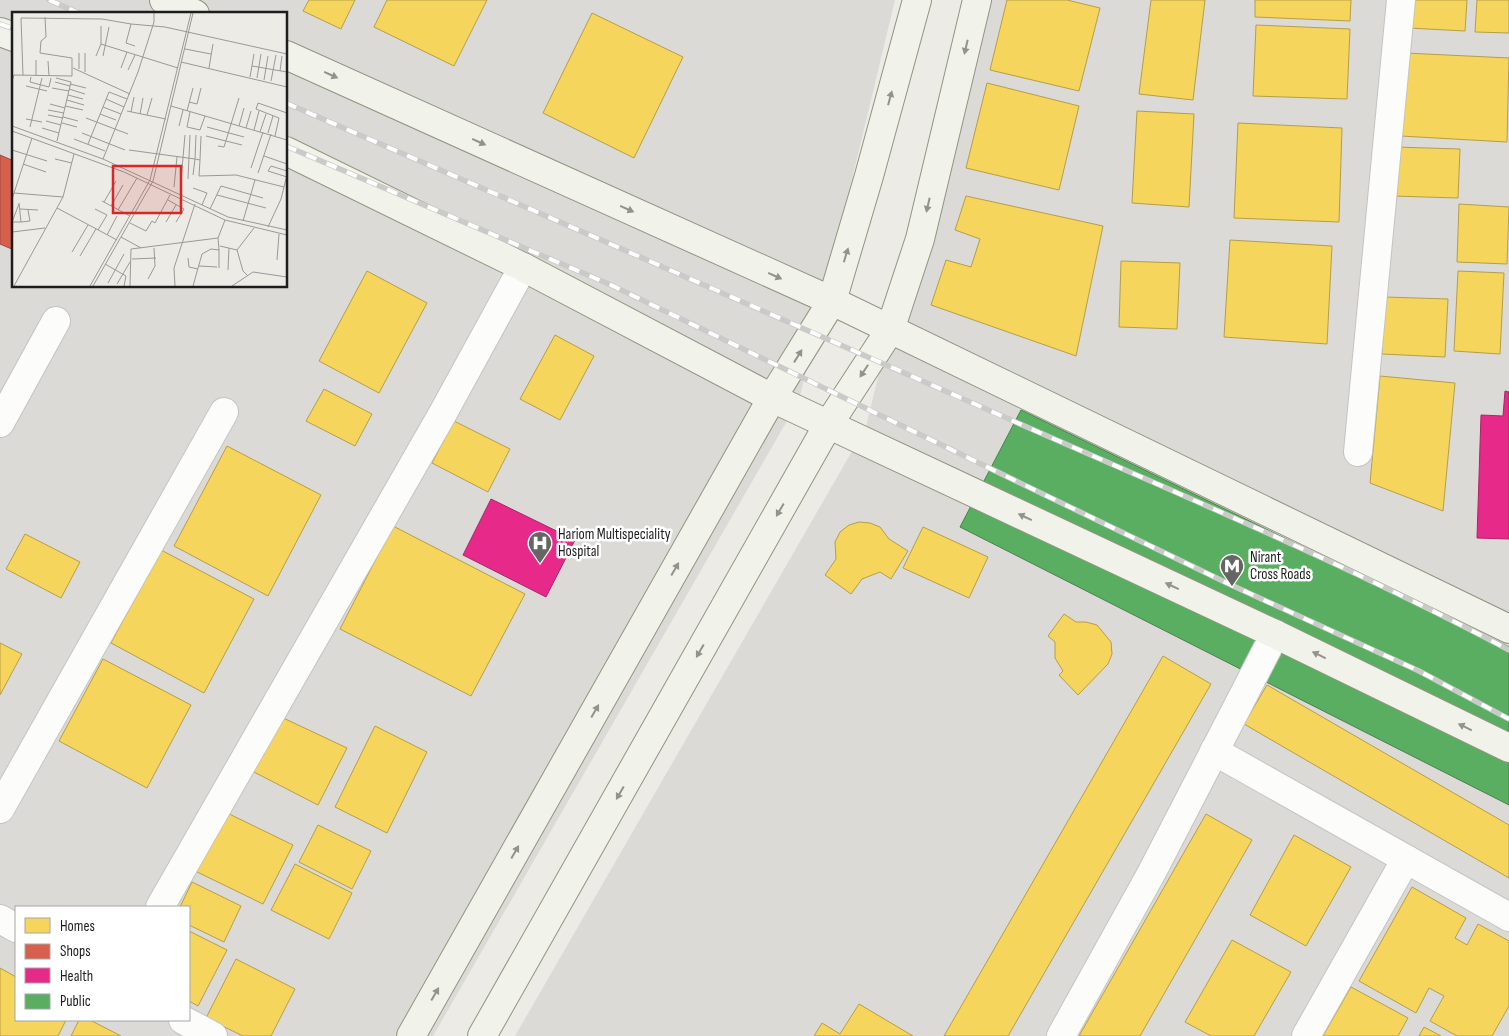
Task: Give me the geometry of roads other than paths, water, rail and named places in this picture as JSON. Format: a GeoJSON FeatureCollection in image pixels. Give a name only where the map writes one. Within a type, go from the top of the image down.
{"type":"FeatureCollection","features":[{"type":"Feature","properties":{"kind":"main road"},"geometry":{"type":"LineString","coordinates":[[164,0],[191,12]]}},
{"type":"Feature","properties":{"kind":"main road"},"geometry":{"type":"LineString","coordinates":[[411,1036],[772,398],[832,301],[869,176],[917,0]]}},
{"type":"Feature","properties":{"kind":"main road"},"geometry":{"type":"LineString","coordinates":[[482,1036],[828,425],[890,330],[920,239],[977,0]]}},
{"type":"Feature","properties":{"kind":"main road"},"geometry":{"type":"LineString","coordinates":[[0,32],[12,36]]}},
{"type":"Feature","properties":{"kind":"main road"},"geometry":{"type":"LineString","coordinates":[[288,56],[832,301],[1509,629]]}},
{"type":"Feature","properties":{"kind":"main road"},"geometry":{"type":"LineString","coordinates":[[288,152],[523,267],[772,398],[1275,634],[1509,748]]}},
{"type":"Feature","properties":{"kind":"street"},"geometry":{"type":"LineString","coordinates":[[1358,452],[1401,0]]}},
{"type":"Feature","properties":{"kind":"street"},"geometry":{"type":"LineString","coordinates":[[161,906],[443,413],[523,267]]}},
{"type":"Feature","properties":{"kind":"street"},"geometry":{"type":"LineString","coordinates":[[0,422],[56,321]]}},
{"type":"Feature","properties":{"kind":"street"},"geometry":{"type":"LineString","coordinates":[[0,809],[224,412]]}},
{"type":"Feature","properties":{"kind":"street"},"geometry":{"type":"LineString","coordinates":[[1061,1036],[1152,872],[1275,634]]}},
{"type":"Feature","properties":{"kind":"street"},"geometry":{"type":"LineString","coordinates":[[1214,751],[1509,917]]}},
{"type":"Feature","properties":{"kind":"street"},"geometry":{"type":"LineString","coordinates":[[1306,1036],[1406,859]]}},
{"type":"Feature","properties":{"kind":"street"},"geometry":{"type":"LineString","coordinates":[[0,919],[15,927]]}},
{"type":"Feature","properties":{"kind":"street"},"geometry":{"type":"LineString","coordinates":[[185,1021],[213,1036]]}},
{"type":"Feature","properties":{"kind":"railway"},"geometry":{"type":"LineString","coordinates":[[49,0],[76,12]]}},
{"type":"Feature","properties":{"kind":"railway"},"geometry":{"type":"LineString","coordinates":[[0,24],[12,28]]}},
{"type":"Feature","properties":{"kind":"railway"},"geometry":{"type":"LineString","coordinates":[[288,104],[1266,532],[1389,589],[1509,650]]}},
{"type":"Feature","properties":{"kind":"railway"},"geometry":{"type":"LineString","coordinates":[[288,147],[611,285],[1229,584],[1419,671],[1509,719]]}},
{"type":"Feature","properties":{"kind":"place","name":"Hariom Multispeciality Hospital"},"geometry":{"type":"Point","coordinates":[540,564]}},
{"type":"Feature","properties":{"kind":"place","name":"Nirant Cross Roads"},"geometry":{"type":"Point","coordinates":[1232,587]}}]}
